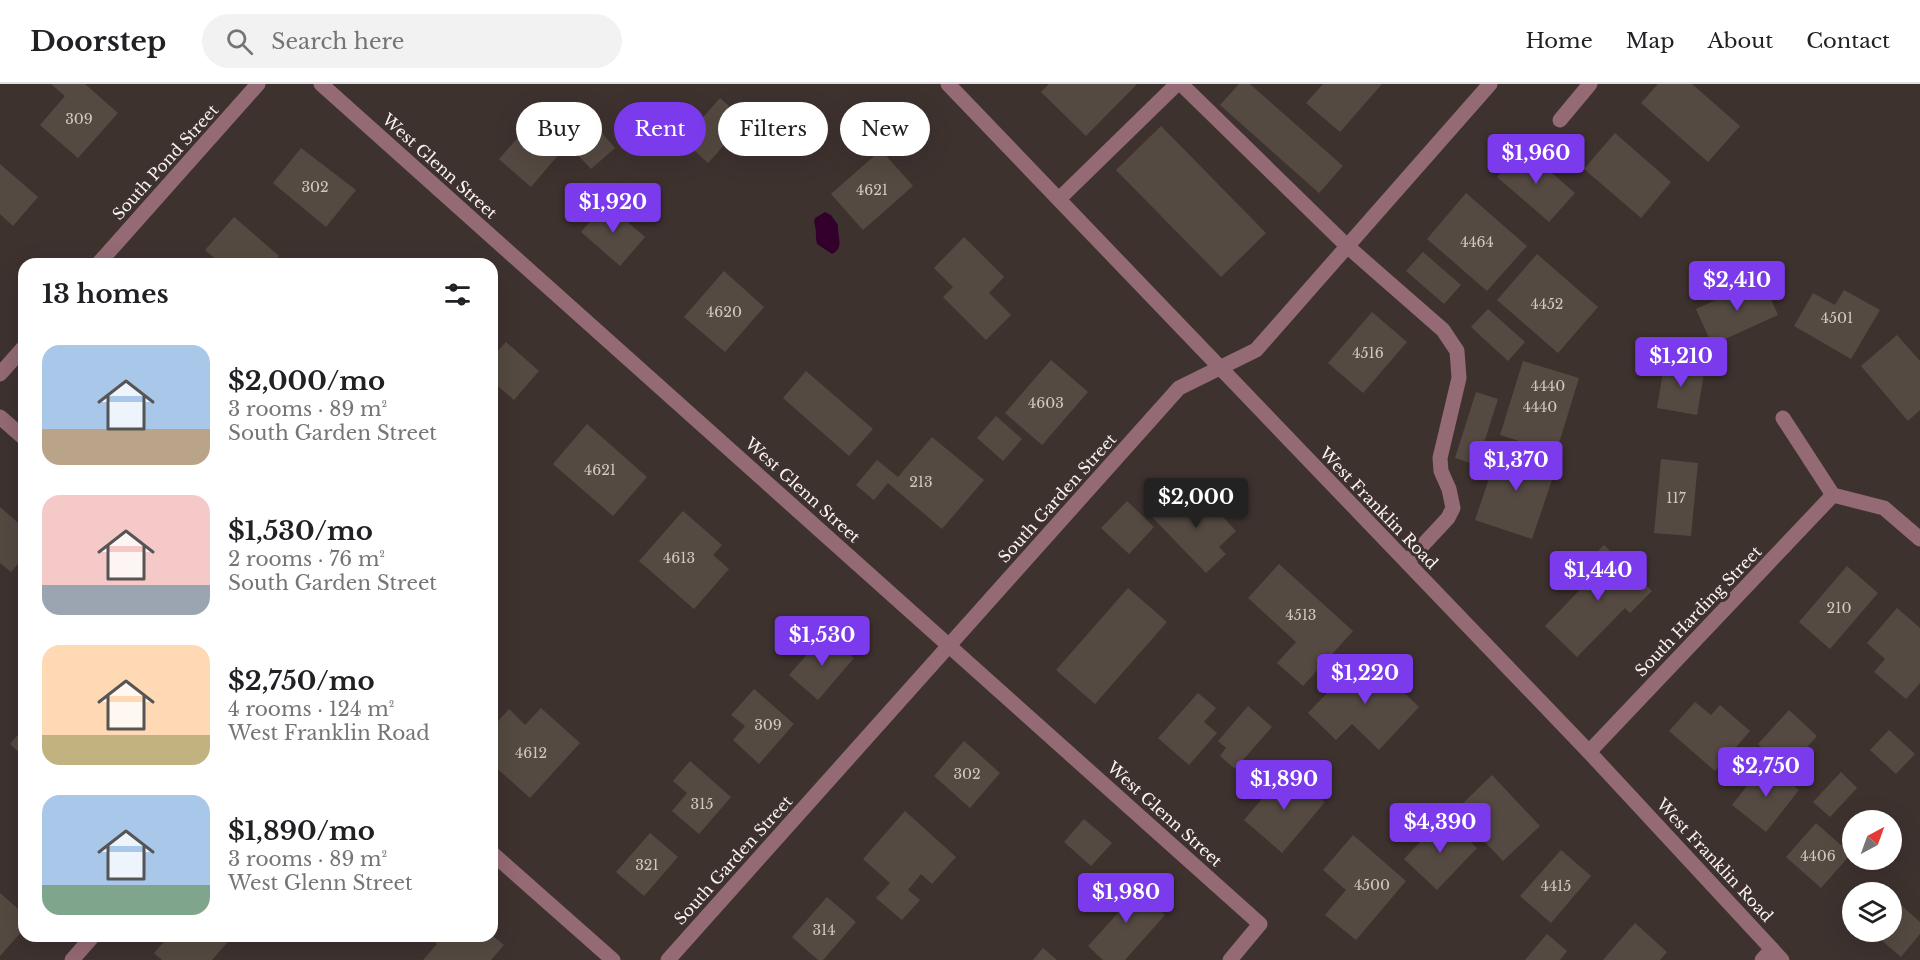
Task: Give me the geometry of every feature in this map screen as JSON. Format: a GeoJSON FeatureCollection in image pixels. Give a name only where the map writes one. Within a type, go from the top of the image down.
{"type":"FeatureCollection","features":[{"type":"Feature","properties":{"kind":"street","name":"South Pond Street"},"geometry":{"type":"LineString","coordinates":[[103,258],[258,84]]}},
{"type":"Feature","properties":{"kind":"street","name":"West Glenn Street"},"geometry":{"type":"LineString","coordinates":[[321,84],[1260,924],[1230,960]]}},
{"type":"Feature","properties":{"kind":"street","name":"West Franklin Road"},"geometry":{"type":"LineString","coordinates":[[948,84],[1589,752],[1772,956]]}},
{"type":"Feature","properties":{"kind":"street"},"geometry":{"type":"LineString","coordinates":[[1059,199],[1179,84],[1347,246],[1443,330],[1457,351],[1459,378],[1440,458],[1441,471],[1449,489],[1453,508],[1448,518],[1407,562]]}},
{"type":"Feature","properties":{"kind":"street","name":"South Garden Street"},"geometry":{"type":"LineString","coordinates":[[668,960],[1179,388],[1256,350],[1490,84]]}},
{"type":"Feature","properties":{"kind":"street"},"geometry":{"type":"LineString","coordinates":[[1560,120],[1590,84]]}},
{"type":"Feature","properties":{"kind":"street"},"geometry":{"type":"LineString","coordinates":[[0,374],[18,354]]}},
{"type":"Feature","properties":{"kind":"street"},"geometry":{"type":"LineString","coordinates":[[0,417],[18,433]]}},
{"type":"Feature","properties":{"kind":"street"},"geometry":{"type":"LineString","coordinates":[[1783,418],[1833,495],[1884,508],[1920,539]]}},
{"type":"Feature","properties":{"kind":"street","name":"South Harding Street"},"geometry":{"type":"LineString","coordinates":[[1589,752],[1833,495]]}},
{"type":"Feature","properties":{"kind":"street"},"geometry":{"type":"LineString","coordinates":[[498,858],[613,960]]}},
{"type":"Feature","properties":{"kind":"street"},"geometry":{"type":"LineString","coordinates":[[72,960],[88,942]]}},
{"type":"Feature","properties":{"kind":"shaded area"},"geometry":{"type":"Polygon","coordinates":[[[825,212],[831,215],[838,225],[839,245],[832,254],[816,241],[815,218],[825,212]]]}},
{"type":"Feature","properties":{"kind":"building"},"geometry":{"type":"Polygon","coordinates":[[[51,84],[85,84],[118,113],[78,158],[40,125],[65,96],[51,84]]]}},
{"type":"Feature","properties":{"kind":"building"},"geometry":{"type":"Polygon","coordinates":[[[1049,84],[1137,84],[1086,136],[1041,92],[1049,84]]]}},
{"type":"Feature","properties":{"kind":"building"},"geometry":{"type":"Polygon","coordinates":[[[1239,84],[1250,84],[1343,166],[1319,193],[1220,105],[1239,84]]]}},
{"type":"Feature","properties":{"kind":"building"},"geometry":{"type":"Polygon","coordinates":[[[1323,84],[1382,84],[1340,132],[1306,103],[1323,84]]]}},
{"type":"Feature","properties":{"kind":"building"},"geometry":{"type":"Polygon","coordinates":[[[1658,84],[1692,84],[1740,126],[1708,162],[1641,103],[1658,84]]]}},
{"type":"Feature","properties":{"kind":"building"},"geometry":{"type":"Polygon","coordinates":[[[720,98],[725,102],[718,102],[718,152],[708,163],[700,156],[706,156],[706,114],[720,98]]]}},
{"type":"Feature","properties":{"kind":"building"},"geometry":{"type":"Polygon","coordinates":[[[1161,126],[1266,233],[1221,277],[1116,170],[1161,126]]]}},
{"type":"Feature","properties":{"kind":"building"},"geometry":{"type":"Polygon","coordinates":[[[602,133],[614,149],[591,169],[579,156],[602,156],[602,133]]]}},
{"type":"Feature","properties":{"kind":"building"},"geometry":{"type":"Polygon","coordinates":[[[1615,133],[1671,182],[1641,218],[1584,169],[1615,133]]]}},
{"type":"Feature","properties":{"kind":"building"},"geometry":{"type":"Polygon","coordinates":[[[516,140],[516,156],[557,156],[531,187],[499,159],[516,140]]]}},
{"type":"Feature","properties":{"kind":"building"},"geometry":{"type":"Polygon","coordinates":[[[301,148],[356,190],[326,227],[273,183],[301,148]]]}},
{"type":"Feature","properties":{"kind":"building"},"geometry":{"type":"Polygon","coordinates":[[[1523,148],[1575,193],[1549,222],[1497,177],[1523,148]]]}},
{"type":"Feature","properties":{"kind":"building"},"geometry":{"type":"Polygon","coordinates":[[[874,156],[886,156],[913,186],[863,230],[831,194],[874,156]]]}},
{"type":"Feature","properties":{"kind":"building"},"geometry":{"type":"Polygon","coordinates":[[[0,164],[38,197],[13,226],[0,214],[0,164]]]}},
{"type":"Feature","properties":{"kind":"building"},"geometry":{"type":"Polygon","coordinates":[[[1466,193],[1527,246],[1487,291],[1427,239],[1466,193]]]}},
{"type":"Feature","properties":{"kind":"building"},"geometry":{"type":"Polygon","coordinates":[[[606,203],[645,237],[620,266],[581,232],[606,203]]]}},
{"type":"Feature","properties":{"kind":"building"},"geometry":{"type":"Polygon","coordinates":[[[234,217],[279,256],[277,258],[214,258],[205,250],[234,217]]]}},
{"type":"Feature","properties":{"kind":"building"},"geometry":{"type":"Polygon","coordinates":[[[964,237],[1004,277],[989,293],[1011,315],[986,340],[943,297],[953,287],[934,268],[964,237]]]}},
{"type":"Feature","properties":{"kind":"building"},"geometry":{"type":"Polygon","coordinates":[[[1423,252],[1461,285],[1444,304],[1406,271],[1423,252]]]}},
{"type":"Feature","properties":{"kind":"building"},"geometry":{"type":"Polygon","coordinates":[[[1537,254],[1598,307],[1558,353],[1497,300],[1537,254]]]}},
{"type":"Feature","properties":{"kind":"building"},"geometry":{"type":"Polygon","coordinates":[[[724,271],[764,307],[725,352],[684,317],[724,271]]]}},
{"type":"Feature","properties":{"kind":"building"},"geometry":{"type":"Polygon","coordinates":[[[1762,279],[1778,315],[1712,345],[1696,309],[1762,279]]]}},
{"type":"Feature","properties":{"kind":"building"},"geometry":{"type":"Polygon","coordinates":[[[1844,290],[1880,310],[1851,359],[1794,326],[1813,293],[1835,305],[1844,290]]]}},
{"type":"Feature","properties":{"kind":"building"},"geometry":{"type":"Polygon","coordinates":[[[1488,309],[1525,342],[1508,361],[1471,327],[1488,309]]]}},
{"type":"Feature","properties":{"kind":"building"},"geometry":{"type":"Polygon","coordinates":[[[1372,312],[1407,342],[1363,393],[1328,363],[1372,312]]]}},
{"type":"Feature","properties":{"kind":"building"},"geometry":{"type":"Polygon","coordinates":[[[1897,335],[1920,361],[1920,410],[1908,421],[1861,366],[1897,335]]]}},
{"type":"Feature","properties":{"kind":"building"},"geometry":{"type":"Polygon","coordinates":[[[506,342],[539,371],[514,400],[498,386],[498,351],[506,342]]]}},
{"type":"Feature","properties":{"kind":"building"},"geometry":{"type":"Polygon","coordinates":[[[1051,360],[1088,392],[1042,445],[1005,413],[1051,360]]]}},
{"type":"Feature","properties":{"kind":"building"},"geometry":{"type":"Polygon","coordinates":[[[1665,360],[1705,368],[1697,415],[1657,408],[1665,360]]]}},
{"type":"Feature","properties":{"kind":"building"},"geometry":{"type":"Polygon","coordinates":[[[1523,361],[1579,378],[1556,453],[1500,435],[1523,361]]]}},
{"type":"Feature","properties":{"kind":"building"},"geometry":{"type":"Polygon","coordinates":[[[806,371],[873,429],[849,456],[783,398],[806,371]]]}},
{"type":"Feature","properties":{"kind":"building"},"geometry":{"type":"Polygon","coordinates":[[[1476,392],[1498,399],[1477,465],[1455,458],[1476,392]]]}},
{"type":"Feature","properties":{"kind":"building"},"geometry":{"type":"Polygon","coordinates":[[[996,416],[1022,439],[1003,461],[977,438],[996,416]]]}},
{"type":"Feature","properties":{"kind":"building"},"geometry":{"type":"Polygon","coordinates":[[[587,424],[647,477],[613,516],[553,464],[587,424]]]}},
{"type":"Feature","properties":{"kind":"building"},"geometry":{"type":"Polygon","coordinates":[[[932,437],[984,480],[942,529],[888,483],[874,500],[856,485],[877,460],[898,477],[932,437]]]}},
{"type":"Feature","properties":{"kind":"building"},"geometry":{"type":"Polygon","coordinates":[[[1500,446],[1557,465],[1532,539],[1475,520],[1500,446]]]}},
{"type":"Feature","properties":{"kind":"building"},"geometry":{"type":"Polygon","coordinates":[[[1661,459],[1698,463],[1691,536],[1654,533],[1661,459]]]}},
{"type":"Feature","properties":{"kind":"building"},"geometry":{"type":"Polygon","coordinates":[[[1181,489],[1198,506],[1206,499],[1236,531],[1219,547],[1226,554],[1206,573],[1152,517],[1181,489]]]}},
{"type":"Feature","properties":{"kind":"building"},"geometry":{"type":"Polygon","coordinates":[[[1127,501],[1154,527],[1129,554],[1101,528],[1127,501]]]}},
{"type":"Feature","properties":{"kind":"building"},"geometry":{"type":"Polygon","coordinates":[[[0,507],[18,523],[18,564],[11,572],[0,563],[0,507]]]}},
{"type":"Feature","properties":{"kind":"building"},"geometry":{"type":"Polygon","coordinates":[[[683,511],[722,545],[713,555],[729,569],[694,609],[639,561],[683,511]]]}},
{"type":"Feature","properties":{"kind":"building"},"geometry":{"type":"Polygon","coordinates":[[[1604,545],[1652,591],[1630,613],[1625,608],[1577,657],[1545,626],[1592,577],[1582,567],[1604,545]]]}},
{"type":"Feature","properties":{"kind":"building"},"geometry":{"type":"Polygon","coordinates":[[[1279,564],[1353,631],[1303,686],[1277,663],[1296,642],[1248,598],[1279,564]]]}},
{"type":"Feature","properties":{"kind":"building"},"geometry":{"type":"Polygon","coordinates":[[[1847,566],[1878,593],[1830,649],[1799,622],[1847,566]]]}},
{"type":"Feature","properties":{"kind":"building"},"geometry":{"type":"Polygon","coordinates":[[[1128,588],[1167,622],[1095,704],[1056,670],[1128,588]]]}},
{"type":"Feature","properties":{"kind":"building"},"geometry":{"type":"Polygon","coordinates":[[[1897,608],[1920,628],[1920,683],[1906,699],[1874,672],[1885,659],[1867,643],[1897,608]]]}},
{"type":"Feature","properties":{"kind":"building"},"geometry":{"type":"Polygon","coordinates":[[[826,633],[854,658],[818,700],[789,675],[826,633]]]}},
{"type":"Feature","properties":{"kind":"building"},"geometry":{"type":"Polygon","coordinates":[[[1364,654],[1419,707],[1379,750],[1352,724],[1336,740],[1308,713],[1364,654]]]}},
{"type":"Feature","properties":{"kind":"building"},"geometry":{"type":"Polygon","coordinates":[[[754,689],[794,724],[759,764],[733,740],[745,726],[731,715],[754,689]]]}},
{"type":"Feature","properties":{"kind":"building"},"geometry":{"type":"Polygon","coordinates":[[[1198,693],[1216,708],[1204,722],[1217,733],[1189,765],[1158,738],[1198,693]]]}},
{"type":"Feature","properties":{"kind":"building"},"geometry":{"type":"Polygon","coordinates":[[[1695,702],[1711,715],[1720,705],[1750,731],[1715,771],[1669,731],[1695,702]]]}},
{"type":"Feature","properties":{"kind":"building"},"geometry":{"type":"Polygon","coordinates":[[[1248,706],[1272,727],[1235,769],[1220,756],[1226,748],[1218,741],[1248,706]]]}},
{"type":"Feature","properties":{"kind":"building"},"geometry":{"type":"Polygon","coordinates":[[[541,708],[580,743],[530,798],[498,769],[498,721],[509,709],[525,725],[541,708]]]}},
{"type":"Feature","properties":{"kind":"building"},"geometry":{"type":"Polygon","coordinates":[[[1789,710],[1817,736],[1786,770],[1758,744],[1789,710]]]}},
{"type":"Feature","properties":{"kind":"building"},"geometry":{"type":"Polygon","coordinates":[[[1889,730],[1915,754],[1896,774],[1870,750],[1889,730]]]}},
{"type":"Feature","properties":{"kind":"building"},"geometry":{"type":"Polygon","coordinates":[[[18,735],[18,751],[10,744],[18,735]]]}},
{"type":"Feature","properties":{"kind":"building"},"geometry":{"type":"Polygon","coordinates":[[[964,741],[1000,773],[970,808],[934,776],[964,741]]]}},
{"type":"Feature","properties":{"kind":"building"},"geometry":{"type":"Polygon","coordinates":[[[690,761],[731,797],[699,834],[672,811],[687,793],[673,781],[690,761]]]}},
{"type":"Feature","properties":{"kind":"building"},"geometry":{"type":"Polygon","coordinates":[[[1765,763],[1799,790],[1766,832],[1732,805],[1765,763]]]}},
{"type":"Feature","properties":{"kind":"building"},"geometry":{"type":"Polygon","coordinates":[[[1287,769],[1325,802],[1282,853],[1244,820],[1287,769]]]}},
{"type":"Feature","properties":{"kind":"building"},"geometry":{"type":"Polygon","coordinates":[[[1841,772],[1857,788],[1830,817],[1813,802],[1841,772]]]}},
{"type":"Feature","properties":{"kind":"building"},"geometry":{"type":"Polygon","coordinates":[[[1492,775],[1540,826],[1503,861],[1467,823],[1471,819],[1459,807],[1492,775]]]}},
{"type":"Feature","properties":{"kind":"building"},"geometry":{"type":"Polygon","coordinates":[[[905,811],[956,857],[932,884],[921,874],[908,890],[920,900],[902,920],[876,898],[890,883],[863,859],[905,811]]]}},
{"type":"Feature","properties":{"kind":"building"},"geometry":{"type":"Polygon","coordinates":[[[1444,817],[1477,848],[1437,890],[1404,859],[1444,817]]]}},
{"type":"Feature","properties":{"kind":"building"},"geometry":{"type":"Polygon","coordinates":[[[1084,819],[1112,843],[1091,866],[1064,842],[1084,819]]]}},
{"type":"Feature","properties":{"kind":"building"},"geometry":{"type":"Polygon","coordinates":[[[1816,823],[1842,846],[1842,864],[1821,888],[1786,857],[1816,823]]]}},
{"type":"Feature","properties":{"kind":"building"},"geometry":{"type":"Polygon","coordinates":[[[650,833],[678,857],[644,896],[616,872],[650,833]]]}},
{"type":"Feature","properties":{"kind":"building"},"geometry":{"type":"Polygon","coordinates":[[[1353,835],[1406,881],[1356,940],[1325,915],[1346,890],[1323,870],[1353,835]]]}},
{"type":"Feature","properties":{"kind":"building"},"geometry":{"type":"Polygon","coordinates":[[[1561,850],[1591,876],[1551,923],[1520,896],[1561,850]]]}},
{"type":"Feature","properties":{"kind":"building"},"geometry":{"type":"Polygon","coordinates":[[[1126,880],[1165,915],[1125,960],[1103,960],[1088,946],[1118,913],[1106,902],[1126,880]]]}},
{"type":"Feature","properties":{"kind":"building"},"geometry":{"type":"Polygon","coordinates":[[[0,893],[18,909],[18,936],[0,956],[0,893]]]}},
{"type":"Feature","properties":{"kind":"building"},"geometry":{"type":"Polygon","coordinates":[[[827,897],[856,922],[823,960],[818,960],[792,937],[827,897]]]}},
{"type":"Feature","properties":{"kind":"building"},"geometry":{"type":"Polygon","coordinates":[[[1902,906],[1920,922],[1920,934],[1901,957],[1884,942],[1902,942],[1902,906]]]}},
{"type":"Feature","properties":{"kind":"building"},"geometry":{"type":"Polygon","coordinates":[[[1635,923],[1667,952],[1660,960],[1603,960],[1635,923]]]}},
{"type":"Feature","properties":{"kind":"building"},"geometry":{"type":"Polygon","coordinates":[[[1547,934],[1567,951],[1560,960],[1525,960],[1547,934]]]}},
{"type":"Feature","properties":{"kind":"building"},"geometry":{"type":"Polygon","coordinates":[[[498,940],[504,945],[491,960],[423,960],[437,944],[435,942],[498,942],[498,940]]]}},
{"type":"Feature","properties":{"kind":"building"},"geometry":{"type":"Polygon","coordinates":[[[164,942],[228,942],[212,960],[162,960],[154,953],[164,942]]]}},
{"type":"Feature","properties":{"kind":"building"},"geometry":{"type":"Polygon","coordinates":[[[1043,948],[1057,960],[1033,960],[1043,948]]]}}]}
